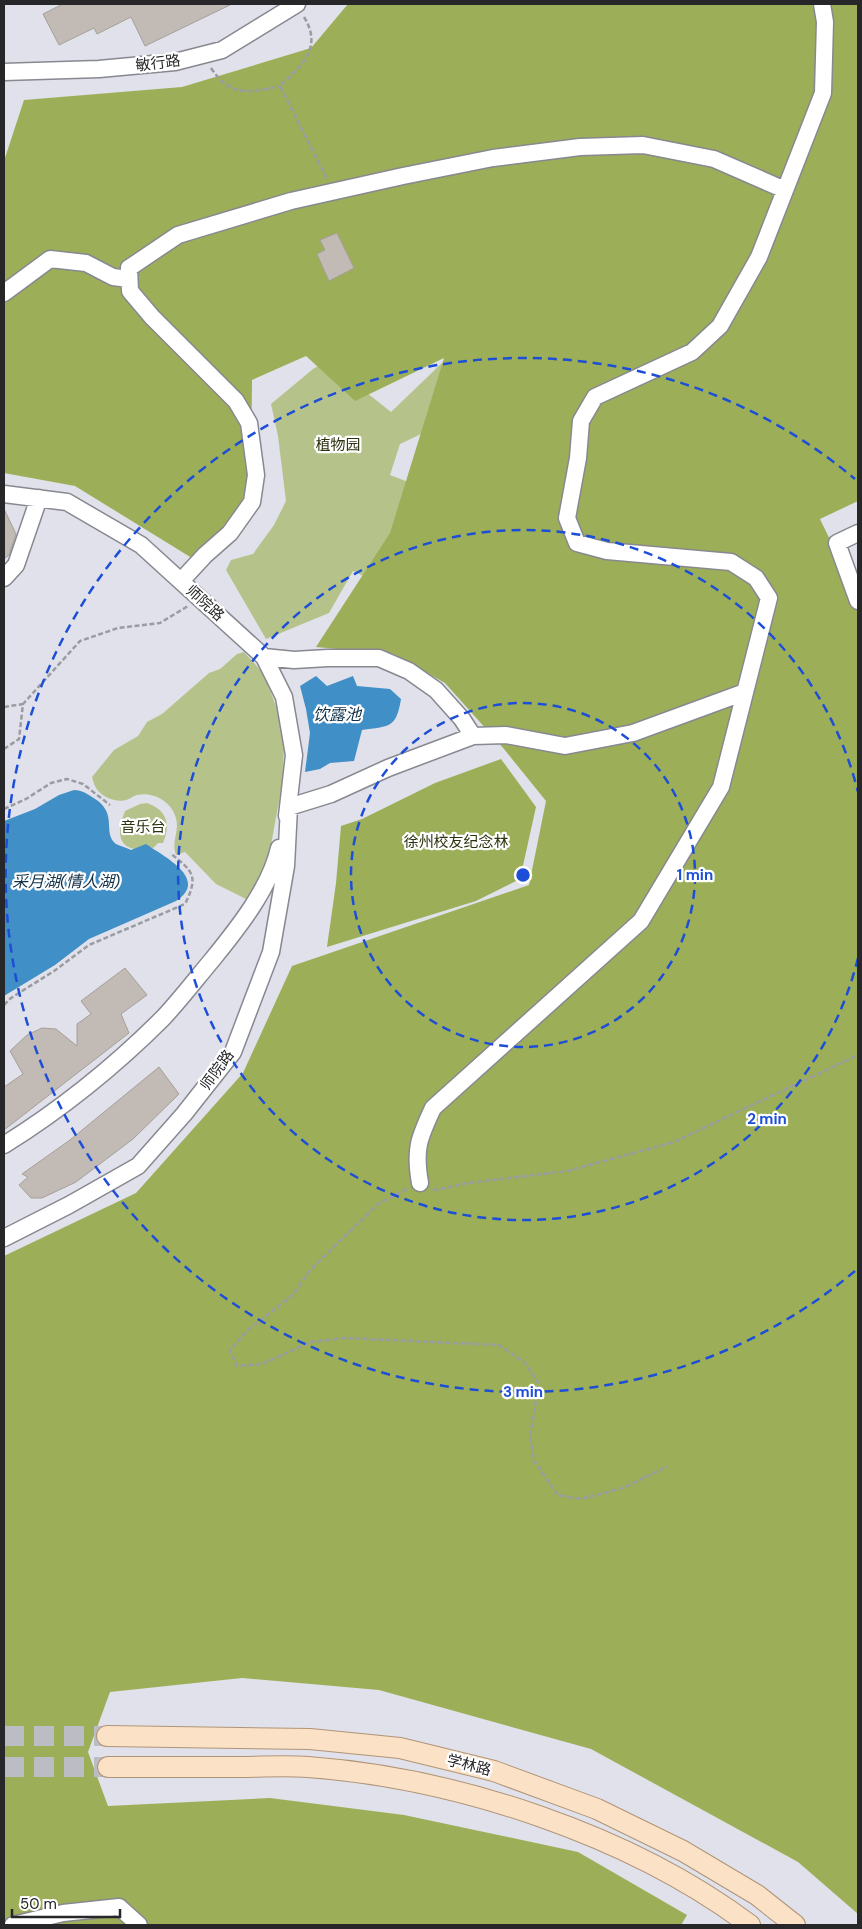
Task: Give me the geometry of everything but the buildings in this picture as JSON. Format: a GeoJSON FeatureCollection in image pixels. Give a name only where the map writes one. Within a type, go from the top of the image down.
{"type":"FeatureCollection","features":[{"type":"Feature","properties":{"kind":"main road","name":"学林路"},"geometry":{"type":"LineString","coordinates":[[107,1736],[310,1739],[400,1748],[494,1771],[597,1809],[684,1851],[757,1895],[795,1925]]}},
{"type":"Feature","properties":{"kind":"main road","name":"学林路"},"geometry":{"type":"LineString","coordinates":[[108,1768],[307,1767],[396,1777],[485,1798],[589,1835],[674,1876],[750,1925]]}},
{"type":"Feature","properties":{"kind":"street","name":"敏行路"},"geometry":{"type":"LineString","coordinates":[[4,72],[99,69],[175,62],[222,50],[297,4]]}},
{"type":"Feature","properties":{"kind":"street"},"geometry":{"type":"LineString","coordinates":[[420,1183],[417,1166],[418,1138],[433,1108],[641,920],[721,787],[769,598],[756,578],[731,562],[607,551],[578,543],[567,518],[578,458],[581,421],[595,397],[692,352],[720,326],[759,257],[823,93],[824,22],[822,4]]}},
{"type":"Feature","properties":{"kind":"street"},"geometry":{"type":"LineString","coordinates":[[181,581],[204,555],[230,534],[252,502],[256,475],[249,423],[236,401],[152,317],[130,291],[129,268],[178,235],[291,201],[334,191],[493,158],[580,147],[643,145],[714,159],[785,190]]}},
{"type":"Feature","properties":{"kind":"street"},"geometry":{"type":"LineString","coordinates":[[4,293],[50,259],[86,264],[113,277],[130,279]]}},
{"type":"Feature","properties":{"kind":"street","name":"师院路"},"geometry":{"type":"LineString","coordinates":[[4,494],[67,502],[141,545],[264,657],[284,697],[294,755],[286,866],[272,952],[233,1052],[184,1114],[138,1166],[69,1205],[4,1238]]}},
{"type":"Feature","properties":{"kind":"street"},"geometry":{"type":"LineString","coordinates":[[4,578],[16,565],[39,498]]}},
{"type":"Feature","properties":{"kind":"street"},"geometry":{"type":"LineString","coordinates":[[858,533],[836,543],[858,600]]}},
{"type":"Feature","properties":{"kind":"street"},"geometry":{"type":"LineString","coordinates":[[264,657],[294,660],[379,658],[409,671],[436,690],[462,719],[473,736]]}},
{"type":"Feature","properties":{"kind":"street"},"geometry":{"type":"LineString","coordinates":[[289,807],[330,794],[388,768],[473,736],[506,735],[565,746],[633,732],[745,692]]}},
{"type":"Feature","properties":{"kind":"street","name":"师院路"},"geometry":{"type":"LineString","coordinates":[[4,1145],[22,1134],[109,1068],[164,1017],[236,930],[275,868],[289,807]]}},
{"type":"Feature","properties":{"kind":"street"},"geometry":{"type":"LineString","coordinates":[[13,1925],[63,1913],[119,1907],[139,1925]]}},
{"type":"Feature","properties":{"kind":"path"},"geometry":{"type":"LineString","coordinates":[[204,55],[219,80],[228,87],[262,90],[280,86],[302,65],[311,48],[312,34],[297,4]]}},
{"type":"Feature","properties":{"kind":"path"},"geometry":{"type":"LineString","coordinates":[[280,86],[334,191]]}},
{"type":"Feature","properties":{"kind":"path"},"geometry":{"type":"LineString","coordinates":[[4,749],[19,738],[23,704],[80,641],[118,628],[160,623],[200,599]]}},
{"type":"Feature","properties":{"kind":"path"},"geometry":{"type":"LineString","coordinates":[[4,707],[23,704]]}},
{"type":"Feature","properties":{"kind":"path"},"geometry":{"type":"LineString","coordinates":[[4,809],[26,799],[51,783],[67,779],[83,784],[110,805]]}},
{"type":"Feature","properties":{"kind":"path"},"geometry":{"type":"LineString","coordinates":[[4,1005],[11,998],[54,972],[89,945],[185,904],[194,882],[193,875],[189,868],[170,852]]}},
{"type":"Feature","properties":{"kind":"path"},"geometry":{"type":"LineString","coordinates":[[668,1466],[623,1488],[590,1497],[582,1499],[558,1495],[534,1461],[530,1436],[539,1384],[524,1362],[499,1345],[345,1338],[311,1342],[262,1364],[237,1366],[230,1350],[248,1330],[293,1295],[310,1270],[378,1204],[420,1183],[436,1190],[468,1182],[567,1171],[674,1142],[858,1055]]}},
{"type":"Feature","properties":{"kind":"green space"},"geometry":{"type":"Polygon","coordinates":[[[348,4],[858,4],[858,501],[820,519],[858,598],[858,1914],[798,1862],[591,1749],[379,1690],[242,1678],[110,1692],[88,1752],[108,1806],[270,1798],[404,1815],[578,1852],[687,1915],[681,1925],[4,1925],[4,1256],[136,1193],[243,1073],[292,966],[529,885],[546,801],[504,749],[445,683],[394,654],[316,647],[390,533],[444,358],[355,401],[306,356],[252,380],[251,488],[200,563],[75,486],[4,473],[4,161],[24,100],[182,87],[311,48],[348,4]]]}},
{"type":"Feature","properties":{"kind":"green space","name":"植物园"},"geometry":{"type":"Polygon","coordinates":[[[327,361],[391,412],[443,362],[421,434],[400,444],[390,475],[416,485],[380,584],[353,571],[329,613],[266,639],[226,570],[231,560],[253,554],[274,525],[286,501],[278,436],[271,404],[313,369],[327,361]]]}},
{"type":"Feature","properties":{"kind":"green space"},"geometry":{"type":"Polygon","coordinates":[[[244,652],[264,674],[277,709],[284,748],[282,784],[268,862],[246,899],[216,884],[185,852],[176,855],[174,844],[177,829],[176,817],[166,803],[158,797],[142,794],[127,800],[118,801],[98,791],[92,777],[114,750],[138,736],[147,722],[162,714],[209,673],[220,669],[237,654],[244,652]]]}},
{"type":"Feature","properties":{"kind":"green space","name":"徐州校友纪念林"},"geometry":{"type":"Polygon","coordinates":[[[501,759],[536,807],[520,879],[476,901],[327,947],[336,883],[341,826],[362,819],[435,783],[501,759]]]}},
{"type":"Feature","properties":{"kind":"green space","name":"音乐台"},"geometry":{"type":"Polygon","coordinates":[[[147,803],[154,806],[166,818],[167,830],[163,843],[158,843],[150,850],[126,846],[120,836],[125,811],[147,803]]]}},
{"type":"Feature","properties":{"kind":"water","name":"饮露池"},"geometry":{"type":"Polygon","coordinates":[[[316,676],[327,686],[353,676],[357,686],[390,689],[401,699],[394,721],[379,728],[362,730],[354,761],[330,763],[320,769],[305,772],[310,733],[300,686],[316,676]]]}},
{"type":"Feature","properties":{"kind":"water","name":"采月湖(情人湖)"},"geometry":{"type":"Polygon","coordinates":[[[74,790],[88,794],[105,809],[108,816],[110,834],[116,844],[131,850],[146,844],[180,869],[186,876],[188,884],[185,893],[176,901],[89,939],[55,965],[4,996],[4,821],[35,809],[59,795],[74,790]]]}},
{"type":"Feature","properties":{"kind":"tunnel"},"geometry":{"type":"LineString","coordinates":[[4,1736],[107,1736]]}},
{"type":"Feature","properties":{"kind":"tunnel"},"geometry":{"type":"LineString","coordinates":[[4,1767],[108,1767]]}}]}
